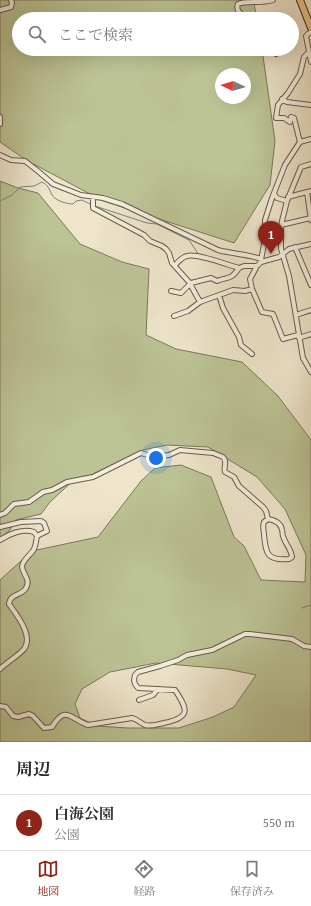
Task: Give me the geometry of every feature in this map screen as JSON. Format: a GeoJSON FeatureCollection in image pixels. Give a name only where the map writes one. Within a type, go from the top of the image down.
{"type":"FeatureCollection","features":[{"type":"Feature","properties":{"kind":"highway"},"geometry":{"type":"LineString","coordinates":[[300,0],[311,28]]}},
{"type":"Feature","properties":{"kind":"highway"},"geometry":{"type":"LineString","coordinates":[[305,0],[311,18]]}},
{"type":"Feature","properties":{"kind":"street"},"geometry":{"type":"LineString","coordinates":[[0,10],[11,7],[11,0]]}},
{"type":"Feature","properties":{"kind":"street"},"geometry":{"type":"LineString","coordinates":[[240,12],[237,7],[238,4],[247,1],[266,2],[273,0]]}},
{"type":"Feature","properties":{"kind":"street"},"geometry":{"type":"LineString","coordinates":[[311,32],[306,36],[311,62]]}},
{"type":"Feature","properties":{"kind":"street"},"geometry":{"type":"LineString","coordinates":[[310,54],[308,53],[304,57],[300,74],[288,93],[278,105],[276,118],[284,118],[290,122],[291,117],[294,118],[300,142],[294,154],[286,162],[274,194],[265,220],[265,239],[261,260],[250,277],[252,289],[262,312],[274,316],[283,339],[311,334]]}},
{"type":"Feature","properties":{"kind":"street"},"geometry":{"type":"LineString","coordinates":[[282,99],[284,101],[311,105]]}},
{"type":"Feature","properties":{"kind":"street"},"geometry":{"type":"LineString","coordinates":[[0,117],[0,124]]}},
{"type":"Feature","properties":{"kind":"street"},"geometry":{"type":"LineString","coordinates":[[300,142],[311,139]]}},
{"type":"Feature","properties":{"kind":"street"},"geometry":{"type":"LineString","coordinates":[[0,155],[11,160],[25,161],[53,184],[75,193],[122,204],[218,250],[230,254],[248,256],[261,260],[282,254],[285,251],[295,247],[311,244]]}},
{"type":"Feature","properties":{"kind":"street"},"geometry":{"type":"LineString","coordinates":[[311,164],[301,167],[287,199],[281,225],[282,254],[289,276],[303,358],[311,372]]}},
{"type":"Feature","properties":{"kind":"street"},"geometry":{"type":"LineString","coordinates":[[274,194],[277,198],[287,199],[309,192],[311,219],[281,225]]}},
{"type":"Feature","properties":{"kind":"street"},"geometry":{"type":"LineString","coordinates":[[93,197],[93,205],[101,213],[144,235],[150,242],[162,246],[169,254],[172,263],[184,275],[200,302]]}},
{"type":"Feature","properties":{"kind":"street"},"geometry":{"type":"LineString","coordinates":[[295,247],[311,285]]}},
{"type":"Feature","properties":{"kind":"street"},"geometry":{"type":"LineString","coordinates":[[175,265],[184,257],[191,255],[239,268],[244,266],[257,266]]}},
{"type":"Feature","properties":{"kind":"street"},"geometry":{"type":"LineString","coordinates":[[171,291],[181,293],[196,282],[211,278],[217,281],[226,279],[234,275],[239,268]]}},
{"type":"Feature","properties":{"kind":"street"},"geometry":{"type":"LineString","coordinates":[[174,316],[188,311],[200,302],[233,290],[245,291],[252,289]]}},
{"type":"Feature","properties":{"kind":"street"},"geometry":{"type":"LineString","coordinates":[[219,295],[223,308],[239,337],[241,345],[252,354]]}},
{"type":"Feature","properties":{"kind":"street"},"geometry":{"type":"LineString","coordinates":[[296,315],[311,310]]}},
{"type":"Feature","properties":{"kind":"street"},"geometry":{"type":"LineString","coordinates":[[306,365],[311,363]]}},
{"type":"Feature","properties":{"kind":"street"},"geometry":{"type":"LineString","coordinates":[[0,515],[14,504],[29,502],[43,492],[52,490],[67,482],[93,477],[141,453],[154,457],[169,455],[180,450],[213,453],[223,457],[226,462],[224,469],[226,472],[234,478],[239,486],[263,507],[268,519]]}},
{"type":"Feature","properties":{"kind":"street"},"geometry":{"type":"LineString","coordinates":[[268,519],[276,521],[281,526],[283,537],[292,554],[292,557],[289,559],[275,559],[268,554],[264,545],[263,526],[264,522],[268,519]]}},
{"type":"Feature","properties":{"kind":"street"},"geometry":{"type":"LineString","coordinates":[[0,527],[21,522],[41,521],[44,523],[47,531],[37,536]]}},
{"type":"Feature","properties":{"kind":"street"},"geometry":{"type":"LineString","coordinates":[[0,540],[13,534],[28,530],[34,532],[37,536]]}},
{"type":"Feature","properties":{"kind":"street"},"geometry":{"type":"LineString","coordinates":[[0,669],[24,648],[27,643],[23,625],[9,604],[9,600],[11,597],[23,593],[28,585],[28,579],[22,568],[34,550],[37,536]]}},
{"type":"Feature","properties":{"kind":"street"},"geometry":{"type":"LineString","coordinates":[[0,706],[6,707],[12,716],[18,717],[29,714],[33,716],[44,728],[52,727],[58,717],[66,715],[70,715],[82,723],[90,725],[134,718],[145,725],[150,726],[182,717],[185,710],[175,690],[138,688],[134,680],[135,675],[138,672],[178,660],[187,655],[212,650],[245,634],[292,639],[304,646],[311,647]]}},
{"type":"Feature","properties":{"kind":"street"},"geometry":{"type":"LineString","coordinates":[[139,700],[153,695],[158,689]]}},
{"type":"Feature","properties":{"kind":"green space"},"geometry":{"type":"Polygon","coordinates":[[[0,0],[266,0],[267,4],[254,4],[256,12],[12,12],[12,56],[263,56],[275,141],[270,185],[234,243],[103,201],[26,160],[0,142],[0,0]]]}},
{"type":"Feature","properties":{"kind":"green space"},"geometry":{"type":"Polygon","coordinates":[[[0,181],[18,188],[38,193],[80,244],[122,262],[149,269],[146,335],[176,349],[242,362],[278,396],[311,440],[311,742],[0,742],[0,580],[32,551],[98,537],[141,481],[155,468],[181,465],[211,477],[234,537],[244,546],[261,580],[305,582],[306,555],[285,509],[257,477],[208,447],[167,445],[143,450],[87,477],[76,478],[50,502],[41,514],[16,520],[10,530],[0,538],[0,181]],[[156,663],[110,672],[82,689],[75,704],[80,718],[97,726],[128,728],[179,728],[213,717],[234,707],[256,675],[227,669],[156,663]]]}},
{"type":"Feature","properties":{"kind":"waterway"},"geometry":{"type":"LineString","coordinates":[[0,201],[12,195],[20,187],[34,186],[42,182],[47,186],[54,197],[65,203],[73,204],[76,201],[82,200],[92,205]]}},
{"type":"Feature","properties":{"kind":"waterway"},"geometry":{"type":"LineString","coordinates":[[95,206],[147,223],[157,224],[189,240],[199,255]]}},
{"type":"Feature","properties":{"kind":"waterway"},"geometry":{"type":"LineString","coordinates":[[304,353],[306,359]]}},
{"type":"Feature","properties":{"kind":"waterway"},"geometry":{"type":"LineString","coordinates":[[302,608],[311,605]]}},
{"type":"Feature","properties":{"kind":"place","name":"白海公園"},"geometry":{"type":"Point","coordinates":[271,254]}}]}
